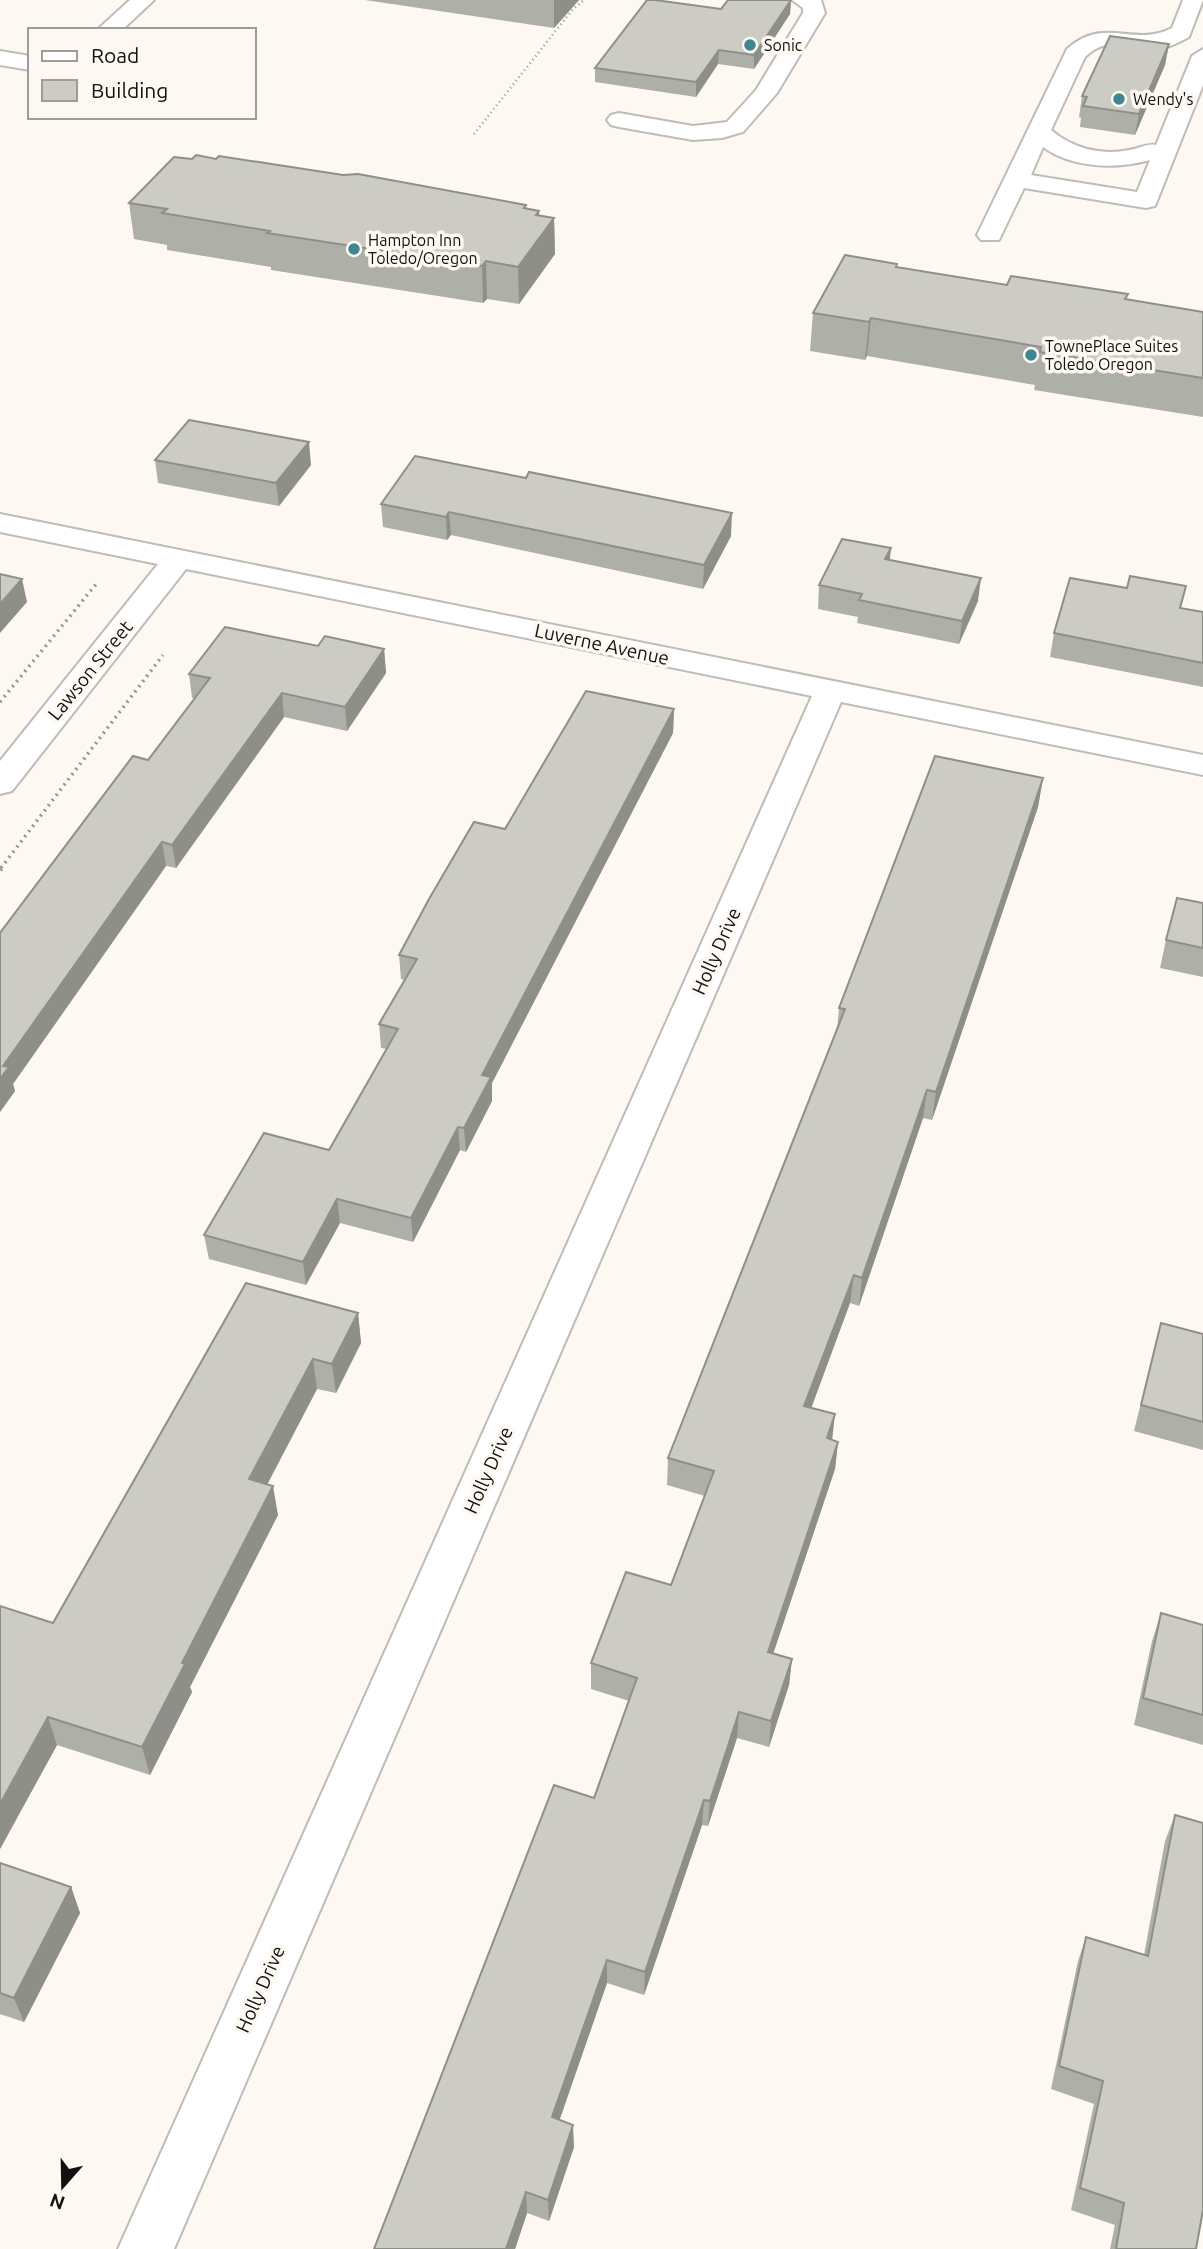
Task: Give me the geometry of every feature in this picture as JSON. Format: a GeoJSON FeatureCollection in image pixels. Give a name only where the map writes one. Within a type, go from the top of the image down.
{"type":"FeatureCollection","features":[{"type":"Feature","properties":{"kind":"street"},"geometry":{"type":"LineString","coordinates":[[110,28],[143,0]]}},
{"type":"Feature","properties":{"kind":"street"},"geometry":{"type":"LineString","coordinates":[[619,120],[692,131],[722,130],[743,122],[814,13],[814,5],[803,0]]}},
{"type":"Feature","properties":{"kind":"street"},"geometry":{"type":"LineString","coordinates":[[990,235],[1075,54],[1087,40],[1107,35],[1157,43],[1181,32],[1194,0]]}},
{"type":"Feature","properties":{"kind":"street"},"geometry":{"type":"LineString","coordinates":[[1181,32],[1203,54]]}},
{"type":"Feature","properties":{"kind":"street"},"geometry":{"type":"LineString","coordinates":[[1040,132],[1045,159],[1063,168],[1124,176],[1141,167],[1150,151],[1186,62],[1203,54]]}},
{"type":"Feature","properties":{"kind":"street"},"geometry":{"type":"LineString","coordinates":[[1018,180],[1146,201],[1203,54]]}},
{"type":"Feature","properties":{"kind":"street"},"geometry":{"type":"LineString","coordinates":[[0,58],[28,63]]}},
{"type":"Feature","properties":{"kind":"street","name":"Luverne Avenue"},"geometry":{"type":"LineString","coordinates":[[0,523],[1203,765]]}},
{"type":"Feature","properties":{"kind":"street","name":"Lawson Street"},"geometry":{"type":"LineString","coordinates":[[0,783],[179,558]]}},
{"type":"Feature","properties":{"kind":"street","name":"Holly Drive"},"geometry":{"type":"LineString","coordinates":[[146,2249],[830,691]]}},
{"type":"Feature","properties":{"kind":"path"},"geometry":{"type":"LineString","coordinates":[[474,134],[573,9],[584,0]]}},
{"type":"Feature","properties":{"kind":"path"},"geometry":{"type":"LineString","coordinates":[[0,702],[101,578]]}},
{"type":"Feature","properties":{"kind":"path"},"geometry":{"type":"LineString","coordinates":[[0,870],[165,653]]}},
{"type":"Feature","properties":{"kind":"building"},"geometry":{"type":"Polygon","coordinates":[[[647,0],[721,9],[728,0],[791,0],[754,55],[719,50],[696,82],[595,68],[647,0]]]}},
{"type":"Feature","properties":{"kind":"building"},"geometry":{"type":"Polygon","coordinates":[[[1110,36],[1169,44],[1139,114],[1083,106],[1087,97],[1082,96],[1110,36]]]}},
{"type":"Feature","properties":{"kind":"building"},"geometry":{"type":"Polygon","coordinates":[[[196,155],[216,159],[219,156],[343,175],[358,174],[526,205],[524,208],[539,211],[536,215],[554,218],[518,267],[486,261],[482,266],[267,233],[270,231],[162,213],[167,209],[129,203],[174,157],[192,159],[196,155]]]}},
{"type":"Feature","properties":{"kind":"building"},"geometry":{"type":"Polygon","coordinates":[[[845,255],[897,264],[896,267],[1007,285],[1011,276],[1128,294],[1125,299],[1203,312],[1203,378],[1040,352],[1041,347],[871,318],[869,322],[813,313],[845,255]]]}},
{"type":"Feature","properties":{"kind":"building"},"geometry":{"type":"Polygon","coordinates":[[[189,420],[309,442],[276,483],[155,460],[189,420]]]}},
{"type":"Feature","properties":{"kind":"building"},"geometry":{"type":"Polygon","coordinates":[[[415,456],[526,478],[529,472],[732,513],[704,565],[449,512],[446,517],[381,504],[415,456]]]}},
{"type":"Feature","properties":{"kind":"building"},"geometry":{"type":"Polygon","coordinates":[[[842,539],[891,548],[885,559],[981,578],[962,621],[859,600],[862,594],[819,585],[842,539]]]}},
{"type":"Feature","properties":{"kind":"building"},"geometry":{"type":"Polygon","coordinates":[[[0,574],[22,579],[0,604],[0,574]]]}},
{"type":"Feature","properties":{"kind":"building"},"geometry":{"type":"Polygon","coordinates":[[[1130,576],[1186,586],[1180,608],[1203,612],[1203,663],[1054,633],[1070,578],[1127,588],[1130,576]]]}},
{"type":"Feature","properties":{"kind":"building"},"geometry":{"type":"Polygon","coordinates":[[[225,627],[318,646],[325,636],[384,649],[345,707],[282,693],[172,845],[162,842],[3,1066],[9,1067],[0,1079],[0,933],[133,756],[148,760],[210,678],[189,674],[225,627]]]}},
{"type":"Feature","properties":{"kind":"building"},"geometry":{"type":"Polygon","coordinates":[[[586,691],[674,709],[482,1075],[491,1077],[464,1128],[458,1127],[411,1218],[337,1199],[303,1262],[204,1235],[264,1133],[329,1150],[398,1029],[379,1024],[417,959],[399,955],[429,899],[474,822],[505,829],[586,691]]]}},
{"type":"Feature","properties":{"kind":"building"},"geometry":{"type":"Polygon","coordinates":[[[935,756],[1043,778],[936,1092],[927,1090],[862,1278],[854,1275],[804,1406],[835,1414],[827,1438],[838,1442],[768,1652],[792,1659],[771,1721],[739,1712],[710,1801],[704,1800],[645,1972],[607,1960],[552,2117],[573,2125],[548,2200],[526,2192],[506,2249],[374,2249],[554,1785],[594,1798],[637,1678],[591,1663],[626,1572],[671,1585],[714,1471],[668,1458],[845,1009],[839,1008],[935,756]]]}},
{"type":"Feature","properties":{"kind":"building"},"geometry":{"type":"Polygon","coordinates":[[[1177,898],[1203,903],[1203,948],[1166,940],[1177,898]]]}},
{"type":"Feature","properties":{"kind":"building"},"geometry":{"type":"Polygon","coordinates":[[[246,1283],[358,1313],[332,1364],[313,1359],[249,1479],[273,1486],[142,1747],[48,1717],[0,1804],[0,1606],[53,1623],[246,1283]]]}},
{"type":"Feature","properties":{"kind":"building"},"geometry":{"type":"Polygon","coordinates":[[[1161,1323],[1203,1334],[1203,1422],[1141,1405],[1161,1323]]]}},
{"type":"Feature","properties":{"kind":"building"},"geometry":{"type":"Polygon","coordinates":[[[1161,1613],[1203,1625],[1203,1715],[1143,1698],[1161,1613]]]}},
{"type":"Feature","properties":{"kind":"building"},"geometry":{"type":"Polygon","coordinates":[[[1175,1815],[1203,1823],[1203,2210],[1196,2249],[1116,2249],[1124,2203],[1080,2188],[1103,2081],[1059,2066],[1086,1937],[1148,1956],[1175,1815]]]}},
{"type":"Feature","properties":{"kind":"building"},"geometry":{"type":"Polygon","coordinates":[[[0,1863],[71,1887],[14,1998],[0,1993],[0,1863]]]}},
{"type":"Feature","properties":{"kind":"place","name":"Sonic"},"geometry":{"type":"Point","coordinates":[750,45]}},
{"type":"Feature","properties":{"kind":"place","name":"Wendy's"},"geometry":{"type":"Point","coordinates":[1119,99]}},
{"type":"Feature","properties":{"kind":"place","name":"Hampton Inn Toledo/Oregon"},"geometry":{"type":"Point","coordinates":[354,249]}},
{"type":"Feature","properties":{"kind":"place","name":"TownePlace Suites Toledo Oregon"},"geometry":{"type":"Point","coordinates":[1031,355]}}]}
